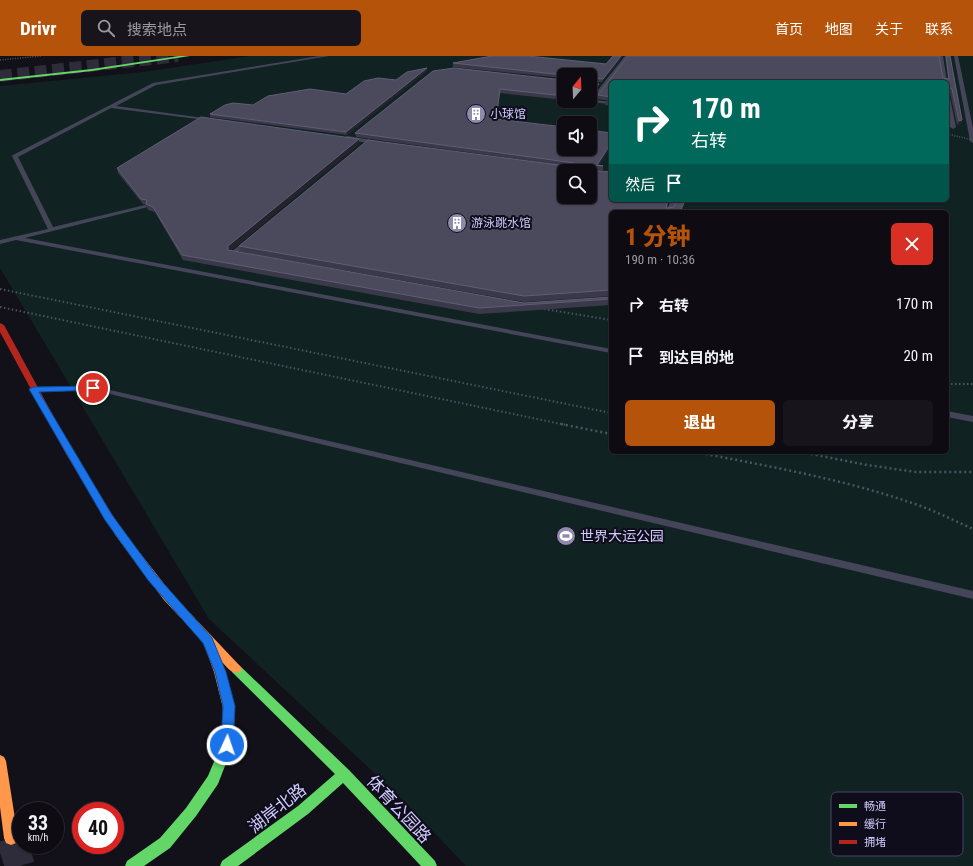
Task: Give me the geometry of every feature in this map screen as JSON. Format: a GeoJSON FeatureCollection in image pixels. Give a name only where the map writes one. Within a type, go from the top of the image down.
{"type":"FeatureCollection","features":[{"type":"Feature","properties":{"kind":"street"},"geometry":{"type":"LineString","coordinates":[[1,80],[92,70],[188,56]]}},
{"type":"Feature","properties":{"kind":"street","name":"体育公园路"},"geometry":{"type":"LineString","coordinates":[[0,325],[34,389],[108,517],[152,577],[208,641],[344,774],[430,866]]}},
{"type":"Feature","properties":{"kind":"street"},"geometry":{"type":"LineString","coordinates":[[132,866],[165,843],[191,812],[213,780],[227,745],[229,706],[220,672],[208,641]]}},
{"type":"Feature","properties":{"kind":"street"},"geometry":{"type":"LineString","coordinates":[[0,761],[11,838]]}},
{"type":"Feature","properties":{"kind":"street","name":"湖岸北路"},"geometry":{"type":"LineString","coordinates":[[227,866],[303,810],[344,774]]}},
{"type":"Feature","properties":{"kind":"lane"},"geometry":{"type":"LineString","coordinates":[[51,230],[15,156],[155,84],[328,56]]}},
{"type":"Feature","properties":{"kind":"lane"},"geometry":{"type":"LineString","coordinates":[[609,103],[592,101],[627,56]]}},
{"type":"Feature","properties":{"kind":"lane"},"geometry":{"type":"LineString","coordinates":[[941,56],[945,80]]}},
{"type":"Feature","properties":{"kind":"lane"},"geometry":{"type":"LineString","coordinates":[[955,56],[973,141]]}},
{"type":"Feature","properties":{"kind":"lane"},"geometry":{"type":"LineString","coordinates":[[597,85],[604,86]]}},
{"type":"Feature","properties":{"kind":"lane"},"geometry":{"type":"LineString","coordinates":[[111,106],[214,120]]}},
{"type":"Feature","properties":{"kind":"lane"},"geometry":{"type":"LineString","coordinates":[[949,109],[951,125]]}},
{"type":"Feature","properties":{"kind":"lane"},"geometry":{"type":"LineString","coordinates":[[348,139],[354,134]]}},
{"type":"Feature","properties":{"kind":"lane"},"geometry":{"type":"LineString","coordinates":[[340,138],[383,143]]}},
{"type":"Feature","properties":{"kind":"lane"},"geometry":{"type":"LineString","coordinates":[[362,146],[368,141]]}},
{"type":"Feature","properties":{"kind":"lane"},"geometry":{"type":"LineString","coordinates":[[0,242],[145,207]]}},
{"type":"Feature","properties":{"kind":"lane"},"geometry":{"type":"LineString","coordinates":[[247,257],[232,254],[255,235]]}},
{"type":"Feature","properties":{"kind":"lane"},"geometry":{"type":"LineString","coordinates":[[16,238],[609,350]]}},
{"type":"Feature","properties":{"kind":"lane"},"geometry":{"type":"LineString","coordinates":[[34,389],[93,388],[973,595]]}},
{"type":"Feature","properties":{"kind":"lane"},"geometry":{"type":"LineString","coordinates":[[949,414],[973,419]]}},
{"type":"Feature","properties":{"kind":"path"},"geometry":{"type":"LineString","coordinates":[[0,60],[41,56]]}},
{"type":"Feature","properties":{"kind":"path"},"geometry":{"type":"LineString","coordinates":[[949,135],[973,141]]}},
{"type":"Feature","properties":{"kind":"path"},"geometry":{"type":"LineString","coordinates":[[0,289],[609,413]]}},
{"type":"Feature","properties":{"kind":"path"},"geometry":{"type":"LineString","coordinates":[[0,307],[609,434]]}},
{"type":"Feature","properties":{"kind":"path"},"geometry":{"type":"LineString","coordinates":[[544,309],[609,320]]}},
{"type":"Feature","properties":{"kind":"path"},"geometry":{"type":"LineString","coordinates":[[949,384],[973,384]]}},
{"type":"Feature","properties":{"kind":"path"},"geometry":{"type":"LineString","coordinates":[[705,454],[870,489],[903,498],[946,515],[973,528]]}},
{"type":"Feature","properties":{"kind":"path"},"geometry":{"type":"LineString","coordinates":[[811,454],[867,465],[916,472],[973,472]]}},
{"type":"Feature","properties":{"kind":"green space","name":"世界大运公园"},"geometry":{"type":"Polygon","coordinates":[[[250,56],[973,56],[973,866],[466,866],[399,796],[209,619],[0,268],[0,86],[143,72],[250,56]]]}},
{"type":"Feature","properties":{"kind":"building"},"geometry":{"type":"Polygon","coordinates":[[[492,56],[528,56],[606,64],[613,56],[621,56],[603,79],[597,79],[597,68],[557,68],[557,74],[453,63],[492,56]]]}},
{"type":"Feature","properties":{"kind":"building"},"geometry":{"type":"Polygon","coordinates":[[[628,56],[939,56],[943,78],[949,79],[946,56],[950,56],[962,120],[959,121],[952,89],[949,88],[949,80],[610,80],[628,56]]]}},
{"type":"Feature","properties":{"kind":"building"},"geometry":{"type":"Polygon","coordinates":[[[427,68],[346,132],[210,114],[225,105],[233,103],[253,105],[268,96],[310,89],[346,94],[364,81],[378,78],[396,80],[407,72],[427,68]]]}},
{"type":"Feature","properties":{"kind":"building"},"geometry":{"type":"Polygon","coordinates":[[[454,68],[557,79],[557,95],[500,89],[496,119],[557,126],[557,156],[597,156],[597,131],[609,133],[609,146],[597,165],[355,133],[433,71],[454,68]]]}},
{"type":"Feature","properties":{"kind":"building"},"geometry":{"type":"Polygon","coordinates":[[[609,81],[609,97],[598,95],[609,81]]]}},
{"type":"Feature","properties":{"kind":"building"},"geometry":{"type":"Polygon","coordinates":[[[201,117],[359,139],[228,246],[228,250],[524,303],[609,297],[609,299],[479,308],[182,255],[153,207],[146,204],[147,200],[141,199],[117,168],[201,117]]]}},
{"type":"Feature","properties":{"kind":"building","name":"游泳跳水馆"},"geometry":{"type":"Polygon","coordinates":[[[368,140],[557,165],[557,204],[597,204],[597,171],[609,172],[609,202],[668,202],[666,208],[674,207],[676,202],[684,202],[681,210],[609,210],[609,290],[524,296],[239,246],[368,140]]]}},
{"type":"Feature","properties":{"kind":"tunnel"},"geometry":{"type":"LineString","coordinates":[[0,76],[178,56]]}},
{"type":"Feature","properties":{"kind":"tunnel"},"geometry":{"type":"LineString","coordinates":[[11,838],[20,866]]}},
{"type":"Feature","properties":{"kind":"traffic: fast"},"geometry":{"type":"LineString","coordinates":[[0,80],[92,70],[188,56]]}},
{"type":"Feature","properties":{"kind":"traffic: fast"},"geometry":{"type":"LineString","coordinates":[[236,669],[335,765],[430,866]]}},
{"type":"Feature","properties":{"kind":"traffic: fast"},"geometry":{"type":"LineString","coordinates":[[132,866],[165,843],[191,812],[213,780],[227,745],[229,708]]}},
{"type":"Feature","properties":{"kind":"traffic: fast"},"geometry":{"type":"LineString","coordinates":[[227,866],[303,810],[344,774]]}},
{"type":"Feature","properties":{"kind":"traffic: slow"},"geometry":{"type":"LineString","coordinates":[[119,533],[168,597],[236,669]]}},
{"type":"Feature","properties":{"kind":"traffic: slow"},"geometry":{"type":"LineString","coordinates":[[211,647],[220,672],[229,708]]}},
{"type":"Feature","properties":{"kind":"traffic: slow"},"geometry":{"type":"LineString","coordinates":[[0,761],[11,838]]}},
{"type":"Feature","properties":{"kind":"traffic: jam"},"geometry":{"type":"LineString","coordinates":[[0,325],[70,454],[119,533]]}},
{"type":"Feature","properties":{"kind":"place","name":"小球馆"},"geometry":{"type":"Point","coordinates":[476,114]}},
{"type":"Feature","properties":{"kind":"place","name":"游泳跳水馆"},"geometry":{"type":"Point","coordinates":[457,223]}},
{"type":"Feature","properties":{"kind":"place","name":"世界大运公园"},"geometry":{"type":"Point","coordinates":[566,536]}},
{"type":"Feature","properties":{"kind":"route"},"geometry":{"type":"LineString","coordinates":[[93,388],[34,389],[44,409],[108,517],[152,577],[208,641],[220,672],[229,706],[227,745]]}}]}
